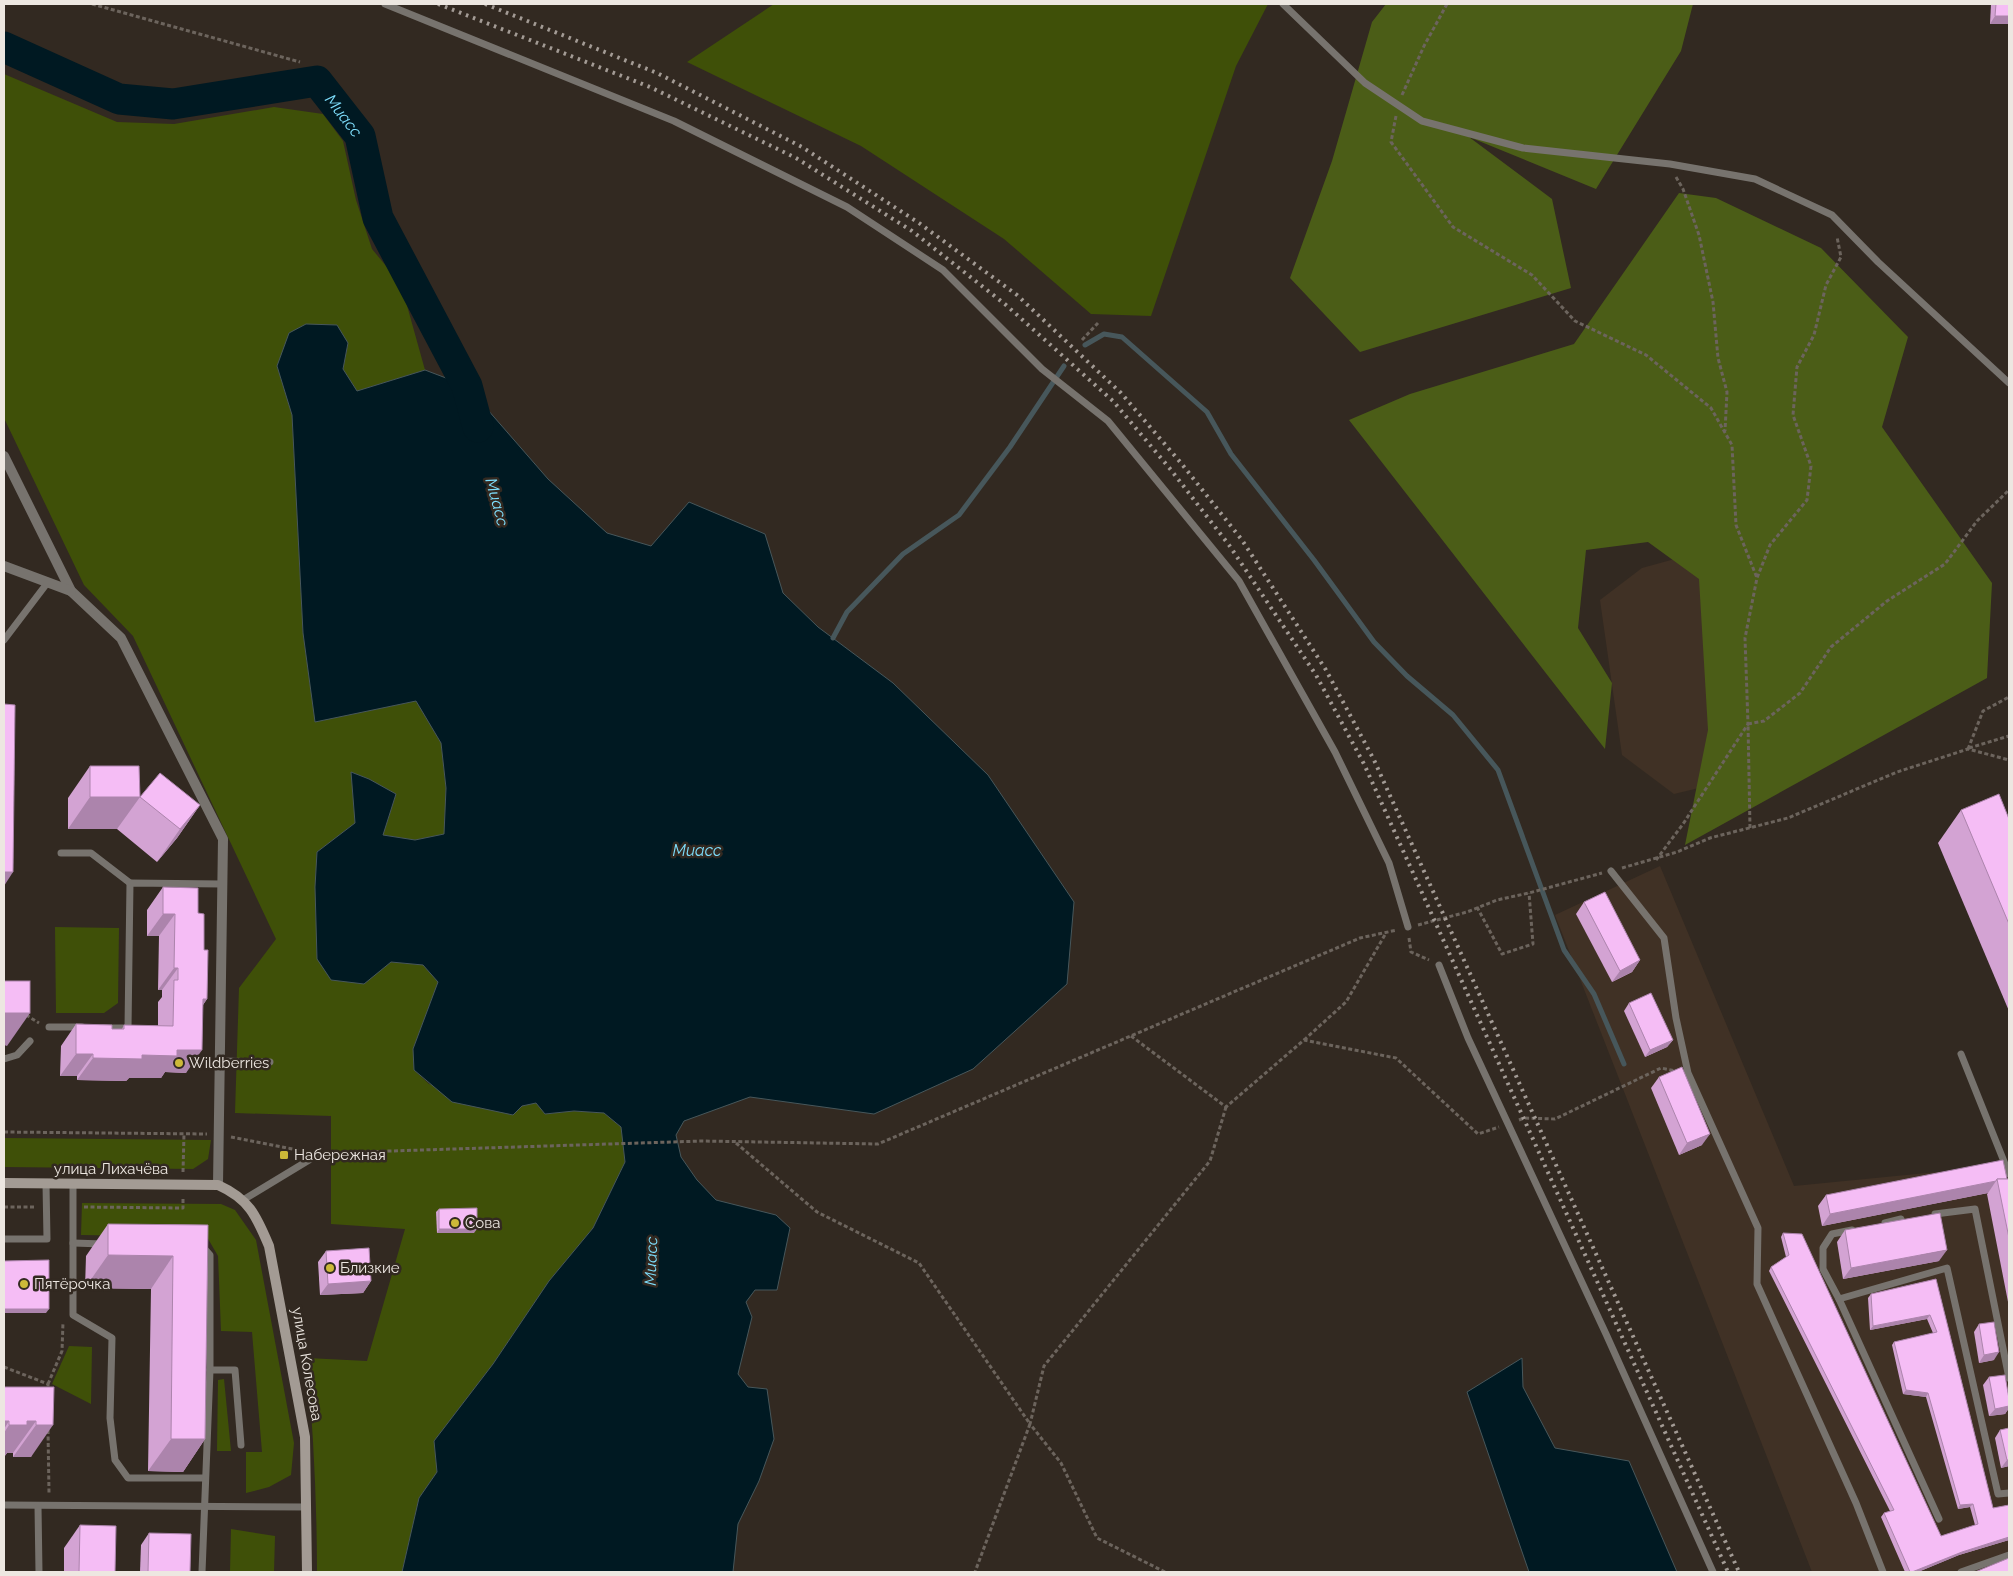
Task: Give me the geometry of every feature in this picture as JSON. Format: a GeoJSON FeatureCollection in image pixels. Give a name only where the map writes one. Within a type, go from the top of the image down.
{"type":"FeatureCollection","features":[{"type":"Feature","properties":{"kind":"street"},"geometry":{"type":"LineString","coordinates":[[4,456],[71,591],[121,638],[222,839],[218,1185]]}},
{"type":"Feature","properties":{"kind":"street"},"geometry":{"type":"LineString","coordinates":[[4,566],[71,591]]}},
{"type":"Feature","properties":{"kind":"street","name":"улица Лихачёва"},"geometry":{"type":"LineString","coordinates":[[4,1183],[218,1185]]}},
{"type":"Feature","properties":{"kind":"street","name":"улица Колесова"},"geometry":{"type":"LineString","coordinates":[[218,1185],[235,1192],[243,1200],[263,1231],[269,1246],[305,1437],[307,1572]]}},
{"type":"Feature","properties":{"kind":"lane"},"geometry":{"type":"LineString","coordinates":[[385,4],[674,121],[846,207],[943,270],[1042,369],[1108,421],[1239,581],[1335,752],[1389,864],[1408,927]]}},
{"type":"Feature","properties":{"kind":"lane"},"geometry":{"type":"LineString","coordinates":[[1283,4],[1365,83],[1422,121],[1523,148],[1670,164],[1755,178],[1832,215],[1878,262],[2009,383]]}},
{"type":"Feature","properties":{"kind":"lane"},"geometry":{"type":"LineString","coordinates":[[4,640],[48,582]]}},
{"type":"Feature","properties":{"kind":"lane"},"geometry":{"type":"LineString","coordinates":[[61,853],[91,853],[130,883],[222,884]]}},
{"type":"Feature","properties":{"kind":"lane"},"geometry":{"type":"LineString","coordinates":[[1611,871],[1664,938],[1676,1018],[1688,1072],[1758,1228],[1757,1284],[1856,1503],[1883,1572]]}},
{"type":"Feature","properties":{"kind":"lane"},"geometry":{"type":"LineString","coordinates":[[99,1028],[128,1028],[130,883]]}},
{"type":"Feature","properties":{"kind":"lane"},"geometry":{"type":"LineString","coordinates":[[1439,965],[1468,1038],[1606,1334],[1713,1572]]}},
{"type":"Feature","properties":{"kind":"lane"},"geometry":{"type":"LineString","coordinates":[[49,1027],[89,1028]]}},
{"type":"Feature","properties":{"kind":"lane"},"geometry":{"type":"LineString","coordinates":[[4,1059],[17,1055],[30,1041]]}},
{"type":"Feature","properties":{"kind":"lane"},"geometry":{"type":"LineString","coordinates":[[1961,1054],[2009,1174]]}},
{"type":"Feature","properties":{"kind":"lane"},"geometry":{"type":"LineString","coordinates":[[220,1061],[270,1062]]}},
{"type":"Feature","properties":{"kind":"lane"},"geometry":{"type":"LineString","coordinates":[[243,1200],[319,1154]]}},
{"type":"Feature","properties":{"kind":"lane"},"geometry":{"type":"LineString","coordinates":[[4,1239],[47,1239],[46,1184]]}},
{"type":"Feature","properties":{"kind":"lane"},"geometry":{"type":"LineString","coordinates":[[73,1184],[73,1315],[112,1338],[110,1418],[115,1460],[128,1478],[205,1478]]}},
{"type":"Feature","properties":{"kind":"lane"},"geometry":{"type":"LineString","coordinates":[[1935,1214],[1975,1209],[2009,1378]]}},
{"type":"Feature","properties":{"kind":"lane"},"geometry":{"type":"LineString","coordinates":[[1875,1225],[1901,1220]]}},
{"type":"Feature","properties":{"kind":"lane"},"geometry":{"type":"LineString","coordinates":[[1858,1228],[1832,1234],[1823,1248],[1822,1269],[1839,1299],[1939,1519]]}},
{"type":"Feature","properties":{"kind":"lane"},"geometry":{"type":"LineString","coordinates":[[73,1243],[112,1244]]}},
{"type":"Feature","properties":{"kind":"lane"},"geometry":{"type":"LineString","coordinates":[[191,1245],[201,1245],[210,1255],[210,1370],[202,1572]]}},
{"type":"Feature","properties":{"kind":"lane"},"geometry":{"type":"LineString","coordinates":[[1839,1299],[1947,1268],[1998,1494],[2009,1493]]}},
{"type":"Feature","properties":{"kind":"lane"},"geometry":{"type":"LineString","coordinates":[[210,1370],[236,1370],[241,1445]]}},
{"type":"Feature","properties":{"kind":"lane"},"geometry":{"type":"LineString","coordinates":[[4,1505],[307,1506]]}},
{"type":"Feature","properties":{"kind":"lane"},"geometry":{"type":"LineString","coordinates":[[38,1506],[39,1572]]}},
{"type":"Feature","properties":{"kind":"lane"},"geometry":{"type":"LineString","coordinates":[[1961,1572],[2009,1555]]}},
{"type":"Feature","properties":{"kind":"path"},"geometry":{"type":"LineString","coordinates":[[92,4],[300,62]]}},
{"type":"Feature","properties":{"kind":"path"},"geometry":{"type":"LineString","coordinates":[[1447,4],[1424,46],[1398,105],[1391,142],[1453,227],[1532,276],[1575,321],[1646,355],[1712,408],[1732,445],[1736,525],[1757,578]]}},
{"type":"Feature","properties":{"kind":"path"},"geometry":{"type":"LineString","coordinates":[[1670,164],[1683,189],[1701,244],[1713,302],[1718,358],[1727,392],[1724,432]]}},
{"type":"Feature","properties":{"kind":"path"},"geometry":{"type":"LineString","coordinates":[[1750,828],[1745,638],[1757,578],[1770,545],[1807,500],[1811,466],[1793,415],[1797,367],[1814,335],[1826,285],[1841,257],[1832,215]]}},
{"type":"Feature","properties":{"kind":"path"},"geometry":{"type":"LineString","coordinates":[[1082,340],[1098,323]]}},
{"type":"Feature","properties":{"kind":"path"},"geometry":{"type":"LineString","coordinates":[[1656,860],[1683,824],[1748,724],[1764,721],[1800,694],[1831,647],[1886,601],[1945,564],[1977,521],[2009,490]]}},
{"type":"Feature","properties":{"kind":"path"},"geometry":{"type":"LineString","coordinates":[[1968,749],[1982,711],[2009,697]]}},
{"type":"Feature","properties":{"kind":"path"},"geometry":{"type":"LineString","coordinates":[[4,1132],[219,1135],[319,1154],[702,1141],[878,1144],[1360,938],[1434,922],[1497,900],[1529,894],[1549,887],[1656,860],[1710,838],[1788,818],[1897,772],[2009,736]]}},
{"type":"Feature","properties":{"kind":"path"},"geometry":{"type":"LineString","coordinates":[[1968,749],[2009,760]]}},
{"type":"Feature","properties":{"kind":"path"},"geometry":{"type":"LineString","coordinates":[[1477,907],[1502,954],[1534,944],[1529,894]]}},
{"type":"Feature","properties":{"kind":"path"},"geometry":{"type":"LineString","coordinates":[[1408,927],[1411,952],[1439,965]]}},
{"type":"Feature","properties":{"kind":"path"},"geometry":{"type":"LineString","coordinates":[[975,1572],[1030,1424],[1044,1366],[1210,1161],[1226,1107],[1346,1002],[1386,932]]}},
{"type":"Feature","properties":{"kind":"path"},"geometry":{"type":"LineString","coordinates":[[25,1015],[32,1021],[49,1027]]}},
{"type":"Feature","properties":{"kind":"path"},"geometry":{"type":"LineString","coordinates":[[1131,1036],[1226,1107]]}},
{"type":"Feature","properties":{"kind":"path"},"geometry":{"type":"LineString","coordinates":[[1304,1040],[1396,1058],[1478,1134],[1524,1118],[1555,1119],[1661,1068],[1688,1072]]}},
{"type":"Feature","properties":{"kind":"path"},"geometry":{"type":"LineString","coordinates":[[735,1142],[818,1212],[919,1263],[1030,1424],[1061,1463],[1097,1538],[1165,1572]]}},
{"type":"Feature","properties":{"kind":"path"},"geometry":{"type":"LineString","coordinates":[[48,1393],[48,1384],[62,1351],[63,1314]]}},
{"type":"Feature","properties":{"kind":"path"},"geometry":{"type":"LineString","coordinates":[[4,1367],[48,1384]]}},
{"type":"Feature","properties":{"kind":"path"},"geometry":{"type":"LineString","coordinates":[[48,1421],[49,1506]]}},
{"type":"Feature","properties":{"kind":"shaded area"},"geometry":{"type":"Polygon","coordinates":[[[1682,557],[1715,584],[1721,712],[1703,787],[1674,794],[1622,755],[1600,600],[1642,568],[1682,557]]]}},
{"type":"Feature","properties":{"kind":"shaded area"},"geometry":{"type":"Polygon","coordinates":[[[1660,866],[1794,1186],[1998,1166],[2009,1191],[2009,1572],[1812,1572],[1555,915],[1660,866]]]}},
{"type":"Feature","properties":{"kind":"green space"},"geometry":{"type":"Polygon","coordinates":[[[774,4],[1268,4],[1236,66],[1151,316],[1091,314],[1004,239],[861,146],[687,62],[774,4]]]}},
{"type":"Feature","properties":{"kind":"green space"},"geometry":{"type":"Polygon","coordinates":[[[1386,4],[1693,4],[1681,51],[1596,189],[1469,137],[1552,199],[1571,288],[1360,352],[1290,278],[1332,161],[1372,22],[1386,4]]]}},
{"type":"Feature","properties":{"kind":"green space"},"geometry":{"type":"Polygon","coordinates":[[[4,74],[117,122],[174,124],[274,107],[323,114],[343,141],[356,200],[372,249],[401,284],[425,370],[357,391],[343,369],[348,343],[277,366],[292,415],[303,633],[315,721],[416,701],[441,743],[446,788],[444,834],[415,840],[383,835],[396,794],[369,779],[351,772],[355,823],[317,852],[315,887],[317,959],[363,984],[391,962],[423,965],[438,982],[413,1049],[414,1070],[429,1084],[522,1106],[536,1103],[545,1114],[574,1111],[604,1113],[621,1127],[625,1162],[593,1228],[549,1281],[493,1364],[434,1441],[437,1472],[419,1498],[402,1572],[317,1572],[314,1465],[307,1358],[367,1361],[405,1229],[331,1224],[331,1116],[235,1113],[239,988],[276,939],[133,636],[84,585],[4,418],[4,74]]]}},
{"type":"Feature","properties":{"kind":"green space"},"geometry":{"type":"Polygon","coordinates":[[[1679,193],[1716,198],[1821,248],[1908,337],[1882,427],[1992,583],[1987,678],[1685,845],[1708,730],[1699,579],[1648,542],[1586,550],[1578,628],[1612,683],[1605,749],[1349,420],[1410,394],[1574,344],[1679,193]]]}},
{"type":"Feature","properties":{"kind":"green space"},"geometry":{"type":"Polygon","coordinates":[[[55,927],[119,928],[118,1003],[104,1013],[56,1013],[55,927]]]}},
{"type":"Feature","properties":{"kind":"green space"},"geometry":{"type":"Polygon","coordinates":[[[4,1138],[211,1140],[208,1159],[193,1169],[4,1167],[4,1138]]]}},
{"type":"Feature","properties":{"kind":"green space"},"geometry":{"type":"Polygon","coordinates":[[[82,1203],[221,1204],[235,1210],[256,1240],[294,1443],[291,1475],[269,1487],[246,1493],[246,1452],[262,1452],[252,1332],[221,1331],[218,1256],[207,1237],[81,1235],[82,1203]]]}},
{"type":"Feature","properties":{"kind":"green space"},"geometry":{"type":"Polygon","coordinates":[[[69,1346],[92,1347],[91,1404],[52,1384],[69,1346]]]}},
{"type":"Feature","properties":{"kind":"green space"},"geometry":{"type":"Polygon","coordinates":[[[224,1379],[231,1451],[217,1451],[218,1380],[224,1379]]]}},
{"type":"Feature","properties":{"kind":"green space"},"geometry":{"type":"Polygon","coordinates":[[[231,1529],[275,1536],[274,1572],[230,1572],[231,1529]]]}},
{"type":"Feature","properties":{"kind":"water","name":"Миасс"},"geometry":{"type":"Polygon","coordinates":[[[306,324],[337,325],[348,343],[343,369],[357,391],[425,370],[467,386],[548,479],[607,533],[651,546],[689,502],[765,534],[783,593],[818,627],[893,683],[988,775],[1074,902],[1067,984],[973,1069],[874,1114],[750,1097],[684,1121],[676,1135],[681,1157],[697,1180],[716,1200],[776,1215],[790,1228],[777,1290],[755,1290],[746,1302],[752,1317],[738,1374],[748,1387],[767,1389],[774,1439],[759,1481],[738,1524],[733,1572],[402,1572],[419,1498],[437,1472],[434,1441],[493,1364],[549,1281],[593,1228],[625,1162],[621,1127],[604,1113],[574,1111],[545,1114],[536,1103],[522,1106],[513,1115],[452,1102],[414,1070],[413,1049],[438,982],[423,965],[391,962],[364,984],[331,980],[317,959],[315,887],[317,852],[355,823],[351,772],[369,779],[396,794],[383,835],[415,840],[444,834],[446,788],[441,743],[416,701],[315,722],[303,633],[292,415],[277,366],[289,333],[306,324]]]}},
{"type":"Feature","properties":{"kind":"water"},"geometry":{"type":"Polygon","coordinates":[[[1522,1358],[1523,1387],[1555,1448],[1629,1461],[1677,1572],[1529,1572],[1467,1392],[1522,1358]]]}},
{"type":"Feature","properties":{"kind":"building"},"geometry":{"type":"Polygon","coordinates":[[[1996,4],[2009,4],[2009,16],[1995,16],[1996,4]]]}},
{"type":"Feature","properties":{"kind":"building"},"geometry":{"type":"Polygon","coordinates":[[[4,704],[15,705],[13,872],[4,872],[4,704]]]}},
{"type":"Feature","properties":{"kind":"building"},"geometry":{"type":"Polygon","coordinates":[[[90,766],[139,766],[140,797],[90,797],[90,766]]]}},
{"type":"Feature","properties":{"kind":"building"},"geometry":{"type":"Polygon","coordinates":[[[160,773],[200,805],[180,829],[140,797],[160,773]]]}},
{"type":"Feature","properties":{"kind":"building"},"geometry":{"type":"Polygon","coordinates":[[[1999,794],[2009,819],[2009,924],[1961,810],[1999,794]]]}},
{"type":"Feature","properties":{"kind":"building"},"geometry":{"type":"Polygon","coordinates":[[[163,887],[198,888],[198,913],[204,914],[204,950],[208,950],[207,999],[203,999],[202,1050],[177,1050],[177,1056],[142,1055],[142,1059],[93,1058],[93,1054],[76,1054],[76,1024],[112,1025],[112,1029],[124,1029],[124,1025],[173,1026],[174,980],[178,980],[178,968],[174,968],[175,914],[163,914],[163,887]]]}},
{"type":"Feature","properties":{"kind":"building"},"geometry":{"type":"Polygon","coordinates":[[[1605,892],[1640,960],[1620,971],[1584,902],[1605,892]]]}},
{"type":"Feature","properties":{"kind":"building"},"geometry":{"type":"Polygon","coordinates":[[[4,981],[30,981],[30,1013],[4,1013],[4,981]]]}},
{"type":"Feature","properties":{"kind":"building"},"geometry":{"type":"Polygon","coordinates":[[[1651,993],[1673,1040],[1650,1050],[1629,1003],[1651,993]]]}},
{"type":"Feature","properties":{"kind":"building"},"geometry":{"type":"Polygon","coordinates":[[[1682,1067],[1710,1134],[1687,1143],[1659,1077],[1682,1067]]]}},
{"type":"Feature","properties":{"kind":"building"},"geometry":{"type":"Polygon","coordinates":[[[2003,1160],[2007,1179],[1997,1179],[1996,1181],[1830,1214],[1826,1195],[2003,1160]]]}},
{"type":"Feature","properties":{"kind":"building"},"geometry":{"type":"Polygon","coordinates":[[[1997,1179],[2009,1179],[2009,1238],[1997,1179]]]}},
{"type":"Feature","properties":{"kind":"building"},"geometry":{"type":"Polygon","coordinates":[[[477,1208],[477,1229],[439,1229],[439,1209],[477,1208]]]}},
{"type":"Feature","properties":{"kind":"building"},"geometry":{"type":"Polygon","coordinates":[[[1940,1213],[1947,1250],[1851,1268],[1845,1230],[1940,1213]]]}},
{"type":"Feature","properties":{"kind":"building"},"geometry":{"type":"Polygon","coordinates":[[[108,1224],[208,1225],[205,1439],[171,1439],[173,1256],[108,1255],[108,1224]]]}},
{"type":"Feature","properties":{"kind":"building"},"geometry":{"type":"Polygon","coordinates":[[[1783,1233],[1802,1234],[1941,1536],[1978,1524],[1973,1504],[1960,1505],[1928,1393],[1906,1390],[1894,1342],[1937,1332],[1930,1315],[1873,1326],[1871,1294],[1936,1279],[1993,1508],[2009,1505],[2009,1537],[1962,1552],[1910,1572],[1884,1513],[1894,1510],[1771,1267],[1789,1255],[1783,1233]]]}},
{"type":"Feature","properties":{"kind":"building"},"geometry":{"type":"Polygon","coordinates":[[[369,1248],[371,1281],[328,1284],[326,1251],[369,1248]]]}},
{"type":"Feature","properties":{"kind":"building"},"geometry":{"type":"Polygon","coordinates":[[[49,1260],[49,1309],[4,1309],[4,1261],[49,1260]]]}},
{"type":"Feature","properties":{"kind":"building"},"geometry":{"type":"Polygon","coordinates":[[[1994,1322],[1999,1352],[1984,1355],[1979,1324],[1994,1322]]]}},
{"type":"Feature","properties":{"kind":"building"},"geometry":{"type":"Polygon","coordinates":[[[2005,1375],[2009,1406],[1995,1409],[1989,1377],[2005,1375]]]}},
{"type":"Feature","properties":{"kind":"building"},"geometry":{"type":"Polygon","coordinates":[[[4,1387],[54,1387],[53,1425],[36,1425],[36,1421],[27,1421],[27,1425],[9,1425],[9,1421],[4,1421],[4,1387]]]}},
{"type":"Feature","properties":{"kind":"building"},"geometry":{"type":"Polygon","coordinates":[[[2009,1428],[2009,1460],[2007,1460],[2000,1430],[2009,1428]]]}},
{"type":"Feature","properties":{"kind":"building"},"geometry":{"type":"Polygon","coordinates":[[[80,1525],[116,1526],[115,1572],[79,1572],[80,1525]]]}},
{"type":"Feature","properties":{"kind":"building"},"geometry":{"type":"Polygon","coordinates":[[[149,1533],[191,1534],[190,1572],[148,1572],[149,1533]]]}},
{"type":"Feature","properties":{"kind":"building"},"geometry":{"type":"Polygon","coordinates":[[[2009,1558],[2009,1572],[1975,1572],[2009,1558]]]}},
{"type":"Feature","properties":{"kind":"waterway","name":"Миасс"},"geometry":{"type":"LineString","coordinates":[[4,47],[119,99],[173,104],[317,81],[360,136],[378,218],[467,386],[478,427]]}},
{"type":"Feature","properties":{"kind":"waterway"},"geometry":{"type":"LineString","coordinates":[[1085,345],[1104,334],[1122,337],[1207,412],[1231,454],[1314,560],[1374,642],[1407,676],[1453,715],[1498,770],[1564,950],[1594,994],[1624,1064]]}},
{"type":"Feature","properties":{"kind":"waterway"},"geometry":{"type":"LineString","coordinates":[[833,638],[847,612],[903,554],[959,515],[1010,447],[1064,366]]}},
{"type":"Feature","properties":{"kind":"railway"},"geometry":{"type":"LineString","coordinates":[[438,4],[650,87],[796,158],[912,231],[1006,305],[1113,401],[1171,470],[1229,545],[1316,675],[1364,764],[1728,1572]]}},
{"type":"Feature","properties":{"kind":"railway"},"geometry":{"type":"LineString","coordinates":[[485,4],[657,73],[802,147],[919,223],[1017,295],[1121,393],[1181,463],[1242,540],[1326,670],[1374,760],[1739,1572]]}},
{"type":"Feature","properties":{"kind":"place","name":"Wildberries"},"geometry":{"type":"Point","coordinates":[179,1063]}},
{"type":"Feature","properties":{"kind":"place","name":"Набережная"},"geometry":{"type":"Point","coordinates":[284,1155]}},
{"type":"Feature","properties":{"kind":"place","name":"Сова"},"geometry":{"type":"Point","coordinates":[455,1223]}},
{"type":"Feature","properties":{"kind":"place","name":"Близкие"},"geometry":{"type":"Point","coordinates":[330,1268]}},
{"type":"Feature","properties":{"kind":"place","name":"Пятёрочка"},"geometry":{"type":"Point","coordinates":[24,1284]}}]}
